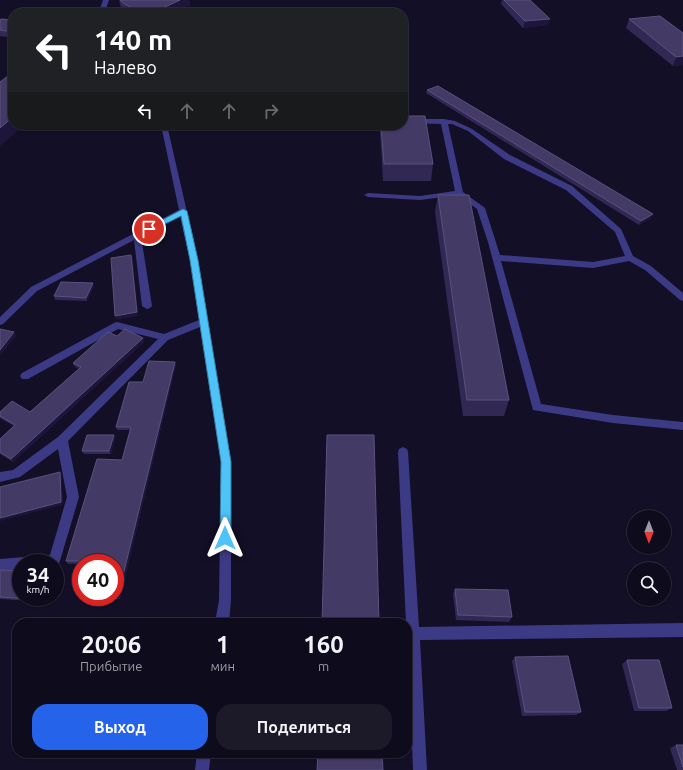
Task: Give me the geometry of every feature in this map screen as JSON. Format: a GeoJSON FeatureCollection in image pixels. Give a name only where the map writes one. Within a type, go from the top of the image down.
{"type":"FeatureCollection","features":[{"type":"Feature","properties":{"kind":"street"},"geometry":{"type":"LineString","coordinates":[[408,121],[453,122],[470,130],[507,157],[569,188],[618,231],[630,258],[648,268],[683,298]]}},
{"type":"Feature","properties":{"kind":"street"},"geometry":{"type":"LineString","coordinates":[[444,121],[459,193]]}},
{"type":"Feature","properties":{"kind":"street"},"geometry":{"type":"LineString","coordinates":[[165,130],[194,260],[226,462],[225,600],[223,618]]}},
{"type":"Feature","properties":{"kind":"street"},"geometry":{"type":"LineString","coordinates":[[368,195],[420,198],[459,193],[481,208],[497,258],[536,407],[613,419],[683,426]]}},
{"type":"Feature","properties":{"kind":"street"},"geometry":{"type":"LineString","coordinates":[[0,322],[34,289],[183,211]]}},
{"type":"Feature","properties":{"kind":"street"},"geometry":{"type":"LineString","coordinates":[[137,235],[147,306]]}},
{"type":"Feature","properties":{"kind":"street"},"geometry":{"type":"LineString","coordinates":[[497,258],[592,265],[630,258]]}},
{"type":"Feature","properties":{"kind":"street"},"geometry":{"type":"LineString","coordinates":[[0,477],[16,474],[62,440],[165,338],[204,320]]}},
{"type":"Feature","properties":{"kind":"street"},"geometry":{"type":"LineString","coordinates":[[25,376],[117,325],[165,338]]}},
{"type":"Feature","properties":{"kind":"street"},"geometry":{"type":"LineString","coordinates":[[57,554],[73,497],[62,440]]}},
{"type":"Feature","properties":{"kind":"street"},"geometry":{"type":"LineString","coordinates":[[402,452],[411,618]]}},
{"type":"Feature","properties":{"kind":"street"},"geometry":{"type":"LineString","coordinates":[[0,565],[12,564]]}},
{"type":"Feature","properties":{"kind":"street"},"geometry":{"type":"LineString","coordinates":[[420,770],[412,634],[683,630]]}},
{"type":"Feature","properties":{"kind":"street"},"geometry":{"type":"LineString","coordinates":[[202,770],[203,758]]}},
{"type":"Feature","properties":{"kind":"building"},"geometry":{"type":"Polygon","coordinates":[[[120,0],[180,0],[163,8],[132,8],[120,0]]]}},
{"type":"Feature","properties":{"kind":"building"},"geometry":{"type":"Polygon","coordinates":[[[504,0],[530,0],[550,19],[525,21],[504,0]]]}},
{"type":"Feature","properties":{"kind":"building"},"geometry":{"type":"Polygon","coordinates":[[[660,16],[683,33],[683,56],[676,57],[629,19],[660,16]]]}},
{"type":"Feature","properties":{"kind":"building"},"geometry":{"type":"Polygon","coordinates":[[[0,20],[8,20],[8,31],[0,30],[0,20]]]}},
{"type":"Feature","properties":{"kind":"building"},"geometry":{"type":"Polygon","coordinates":[[[8,76],[8,121],[0,128],[0,82],[8,76]]]}},
{"type":"Feature","properties":{"kind":"building"},"geometry":{"type":"Polygon","coordinates":[[[438,86],[653,214],[641,221],[427,90],[438,86]]]}},
{"type":"Feature","properties":{"kind":"building"},"geometry":{"type":"Polygon","coordinates":[[[408,116],[425,116],[433,164],[384,164],[381,130],[408,130],[408,116]]]}},
{"type":"Feature","properties":{"kind":"building"},"geometry":{"type":"Polygon","coordinates":[[[438,195],[469,195],[509,400],[467,400],[438,195]]]}},
{"type":"Feature","properties":{"kind":"building"},"geometry":{"type":"Polygon","coordinates":[[[131,255],[137,312],[115,316],[111,258],[131,255]]]}},
{"type":"Feature","properties":{"kind":"building"},"geometry":{"type":"Polygon","coordinates":[[[61,282],[93,283],[86,298],[54,296],[61,282]]]}},
{"type":"Feature","properties":{"kind":"building"},"geometry":{"type":"Polygon","coordinates":[[[0,329],[14,332],[0,350],[0,329]]]}},
{"type":"Feature","properties":{"kind":"building"},"geometry":{"type":"Polygon","coordinates":[[[125,329],[143,338],[11,459],[0,452],[0,439],[15,425],[0,416],[0,412],[12,401],[30,412],[81,367],[73,363],[108,332],[117,336],[125,329]]]}},
{"type":"Feature","properties":{"kind":"building"},"geometry":{"type":"Polygon","coordinates":[[[149,361],[175,362],[124,571],[124,554],[72,554],[72,561],[66,561],[97,459],[122,460],[131,427],[116,427],[129,382],[143,382],[149,361]]]}},
{"type":"Feature","properties":{"kind":"building"},"geometry":{"type":"Polygon","coordinates":[[[87,435],[114,435],[109,451],[82,451],[87,435]]]}},
{"type":"Feature","properties":{"kind":"building"},"geometry":{"type":"Polygon","coordinates":[[[327,435],[374,435],[379,618],[322,618],[327,435]]]}},
{"type":"Feature","properties":{"kind":"building"},"geometry":{"type":"Polygon","coordinates":[[[60,472],[61,502],[0,518],[0,487],[60,472]]]}},
{"type":"Feature","properties":{"kind":"building"},"geometry":{"type":"Polygon","coordinates":[[[0,570],[12,571],[12,598],[0,597],[0,570]]]}},
{"type":"Feature","properties":{"kind":"building"},"geometry":{"type":"Polygon","coordinates":[[[455,589],[508,590],[512,617],[458,615],[455,589]]]}},
{"type":"Feature","properties":{"kind":"building"},"geometry":{"type":"Polygon","coordinates":[[[568,656],[581,712],[525,712],[515,657],[568,656]]]}},
{"type":"Feature","properties":{"kind":"building"},"geometry":{"type":"Polygon","coordinates":[[[627,660],[659,660],[672,708],[639,708],[627,660]]]}},
{"type":"Feature","properties":{"kind":"building"},"geometry":{"type":"Polygon","coordinates":[[[676,745],[683,745],[683,767],[676,745]]]}},
{"type":"Feature","properties":{"kind":"building"},"geometry":{"type":"Polygon","coordinates":[[[318,758],[382,758],[383,770],[317,770],[318,758]]]}},
{"type":"Feature","properties":{"kind":"route"},"geometry":{"type":"LineString","coordinates":[[149,229],[183,211],[194,260],[226,462],[225,538]]}}]}
